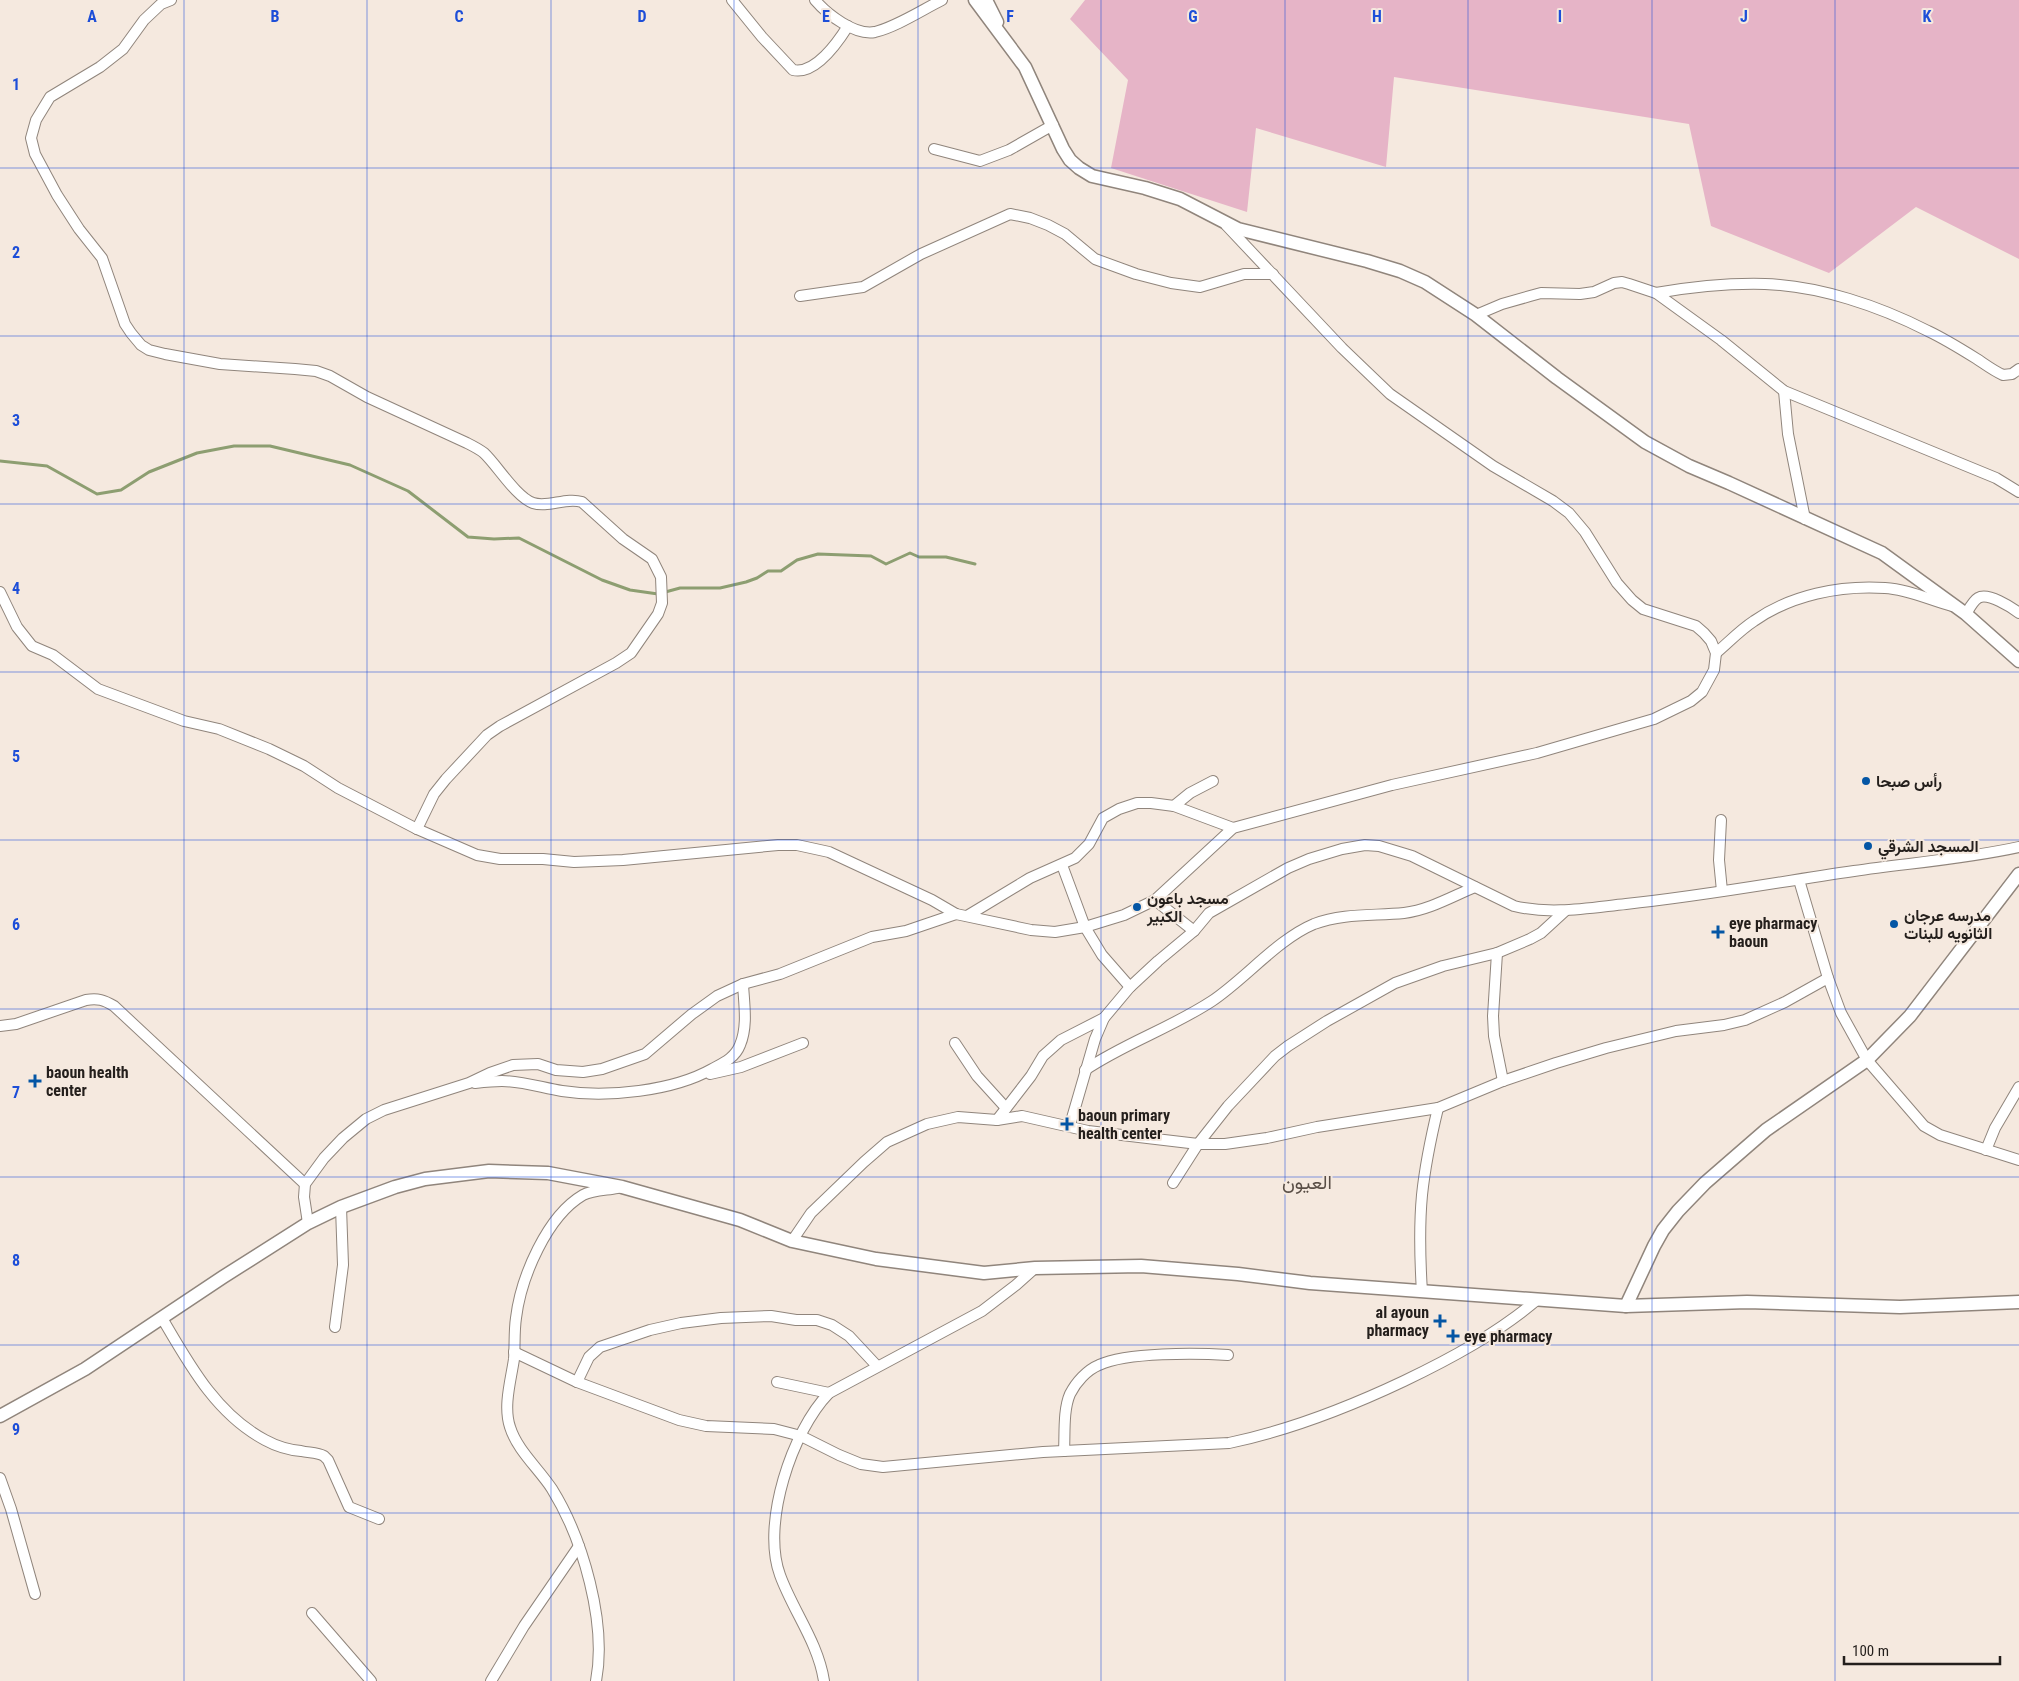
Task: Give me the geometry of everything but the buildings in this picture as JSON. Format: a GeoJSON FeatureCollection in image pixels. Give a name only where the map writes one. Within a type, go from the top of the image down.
{"type":"FeatureCollection","features":[{"type":"Feature","properties":{"kind":"street"},"geometry":{"type":"LineString","coordinates":[[171,0],[161,4],[144,20],[123,49],[100,68],[50,97],[36,120],[32,138],[35,154],[57,195],[79,229],[102,258],[125,324],[135,339],[149,350],[220,364],[316,371],[330,376],[367,397],[468,443],[483,452],[508,481],[532,503],[540,504],[573,499],[582,502],[616,533],[652,559],[661,577],[662,603],[649,630],[631,653],[487,735],[434,794],[416,829]]}},
{"type":"Feature","properties":{"kind":"street"},"geometry":{"type":"LineString","coordinates":[[732,0],[762,37],[793,70],[799,72],[808,70],[815,65],[836,44],[848,26]]}},
{"type":"Feature","properties":{"kind":"street"},"geometry":{"type":"LineString","coordinates":[[815,0],[825,12],[848,26],[864,32],[873,32],[896,23],[942,0]]}},
{"type":"Feature","properties":{"kind":"street"},"geometry":{"type":"LineString","coordinates":[[975,0],[1025,67],[1063,149],[1070,160],[1079,168],[1092,176],[1145,188],[1180,199],[1198,207],[1225,224],[1255,235],[1368,261],[1400,271],[1425,282],[1476,316],[1645,442],[1689,466],[1729,482],[1882,553],[1952,606],[1966,614],[2019,662]]}},
{"type":"Feature","properties":{"kind":"street"},"geometry":{"type":"LineString","coordinates":[[986,0],[1003,38]]}},
{"type":"Feature","properties":{"kind":"street"},"geometry":{"type":"LineString","coordinates":[[934,149],[980,161],[1009,150],[1052,125]]}},
{"type":"Feature","properties":{"kind":"street"},"geometry":{"type":"LineString","coordinates":[[800,296],[863,287],[921,254],[1010,214],[1030,218],[1065,234],[1095,259],[1136,274],[1171,283],[1200,287],[1244,274],[1274,274]]}},
{"type":"Feature","properties":{"kind":"street"},"geometry":{"type":"LineString","coordinates":[[0,592],[17,627],[32,646],[53,655],[98,689],[184,721],[218,729],[269,749],[304,766],[338,788],[416,829],[477,855],[500,859],[543,859],[574,862],[623,860],[778,844],[797,845],[829,852],[932,900],[956,914],[1031,930],[1055,932],[1085,927],[1124,915],[1155,900],[1233,828],[1392,786],[1537,753],[1654,719],[1691,701],[1702,692],[1714,670],[1716,653],[1711,641],[1696,626],[1643,609],[1617,584],[1585,532],[1569,514],[1553,501],[1492,466],[1390,394],[1342,348],[1225,224]]}},
{"type":"Feature","properties":{"kind":"street"},"geometry":{"type":"LineString","coordinates":[[1476,316],[1502,304],[1530,296],[1594,292],[1622,282],[1656,293],[1721,340],[1784,391],[1996,478],[2019,492]]}},
{"type":"Feature","properties":{"kind":"street"},"geometry":{"type":"LineString","coordinates":[[1656,293],[1684,288],[1763,284],[1826,294],[1866,304],[1904,319],[1931,332],[2003,375],[2012,374],[2019,369]]}},
{"type":"Feature","properties":{"kind":"street"},"geometry":{"type":"LineString","coordinates":[[1784,391],[1788,434],[1805,518]]}},
{"type":"Feature","properties":{"kind":"street"},"geometry":{"type":"LineString","coordinates":[[1716,653],[1768,612],[1804,596],[1829,591],[1886,588],[1952,606]]}},
{"type":"Feature","properties":{"kind":"street"},"geometry":{"type":"LineString","coordinates":[[1966,614],[1978,598],[1984,596],[2009,606],[2019,613]]}},
{"type":"Feature","properties":{"kind":"street"},"geometry":{"type":"LineString","coordinates":[[1174,806],[1190,793],[1213,781]]}},
{"type":"Feature","properties":{"kind":"street"},"geometry":{"type":"LineString","coordinates":[[967,916],[1030,878],[1062,865],[1084,850],[1100,822],[1107,814],[1137,804],[1151,803],[1174,806],[1233,828]]}},
{"type":"Feature","properties":{"kind":"street"},"geometry":{"type":"LineString","coordinates":[[1721,820],[1719,860],[1722,891]]}},
{"type":"Feature","properties":{"kind":"street"},"geometry":{"type":"LineString","coordinates":[[1070,1126],[1085,1070],[1104,1018],[1130,988],[1158,961],[1194,931],[1209,913],[1265,880],[1309,859],[1350,847],[1365,845],[1394,850],[1514,906],[1529,910],[1565,911],[1659,900],[1856,870],[1984,855],[2019,847]]}},
{"type":"Feature","properties":{"kind":"street"},"geometry":{"type":"LineString","coordinates":[[1062,865],[1085,927],[1102,955],[1130,988]]}},
{"type":"Feature","properties":{"kind":"street"},"geometry":{"type":"LineString","coordinates":[[1626,1306],[1663,1230],[1678,1211],[1705,1183],[1766,1130],[1867,1060],[1910,1016],[2019,874]]}},
{"type":"Feature","properties":{"kind":"street"},"geometry":{"type":"LineString","coordinates":[[1799,880],[1828,978],[1841,1013],[1867,1060],[1924,1126],[1940,1135],[2019,1160]]}},
{"type":"Feature","properties":{"kind":"street"},"geometry":{"type":"LineString","coordinates":[[1085,1070],[1108,1055],[1145,1038],[1210,1002],[1241,980],[1278,947],[1306,928],[1331,919],[1404,913],[1422,909],[1474,887]]}},
{"type":"Feature","properties":{"kind":"street"},"geometry":{"type":"LineString","coordinates":[[1155,900],[1194,931]]}},
{"type":"Feature","properties":{"kind":"street"},"geometry":{"type":"LineString","coordinates":[[1173,1183],[1198,1144],[1263,1067],[1305,1035],[1395,983],[1443,966],[1497,953],[1515,946],[1541,933],[1565,911]]}},
{"type":"Feature","properties":{"kind":"street"},"geometry":{"type":"LineString","coordinates":[[308,1223],[304,1206],[305,1184],[324,1158],[366,1118],[384,1110],[469,1083],[490,1073],[513,1066],[538,1064],[556,1070],[583,1072],[602,1069],[645,1054],[704,1005],[717,996],[743,984],[780,974],[872,937],[906,931],[956,914]]}},
{"type":"Feature","properties":{"kind":"street"},"geometry":{"type":"LineString","coordinates":[[1497,953],[1493,1016],[1494,1036],[1503,1081]]}},
{"type":"Feature","properties":{"kind":"street"},"geometry":{"type":"LineString","coordinates":[[792,1241],[811,1213],[887,1142],[927,1124],[958,1117],[997,1120],[1022,1116],[1088,1131],[1198,1144],[1226,1144],[1267,1138],[1318,1127],[1438,1108],[1503,1081],[1641,1038],[1745,1020],[1785,1002],[1828,978]]}},
{"type":"Feature","properties":{"kind":"street"},"geometry":{"type":"LineString","coordinates":[[699,1076],[729,1060],[740,1044],[744,1030],[743,984]]}},
{"type":"Feature","properties":{"kind":"street"},"geometry":{"type":"LineString","coordinates":[[0,1026],[16,1024],[86,1000],[98,998],[106,1001],[114,1006],[305,1184]]}},
{"type":"Feature","properties":{"kind":"street"},"geometry":{"type":"LineString","coordinates":[[997,1120],[1043,1056],[1061,1040],[1104,1018]]}},
{"type":"Feature","properties":{"kind":"street"},"geometry":{"type":"LineString","coordinates":[[469,1083],[502,1081],[564,1092],[600,1094],[661,1086],[741,1067],[803,1043]]}},
{"type":"Feature","properties":{"kind":"street"},"geometry":{"type":"LineString","coordinates":[[955,1043],[977,1076],[1006,1108]]}},
{"type":"Feature","properties":{"kind":"street"},"geometry":{"type":"LineString","coordinates":[[1986,1150],[1995,1128],[2019,1087]]}},
{"type":"Feature","properties":{"kind":"street"},"geometry":{"type":"LineString","coordinates":[[1422,1292],[1420,1248],[1422,1196],[1425,1167],[1438,1108]]}},
{"type":"Feature","properties":{"kind":"street"},"geometry":{"type":"LineString","coordinates":[[0,1416],[43,1394],[85,1369],[308,1223],[341,1207],[425,1178],[489,1171],[548,1173],[622,1187],[740,1220],[792,1241],[876,1259],[984,1273],[1035,1268],[1141,1266],[1422,1292],[1626,1306],[1747,1302],[1900,1307],[2019,1302]]}},
{"type":"Feature","properties":{"kind":"street"},"geometry":{"type":"LineString","coordinates":[[596,1681],[600,1642],[595,1608],[579,1546],[552,1490],[522,1449],[509,1425],[508,1402],[516,1318],[520,1299],[539,1248],[562,1212],[585,1194],[622,1187]]}},
{"type":"Feature","properties":{"kind":"street"},"geometry":{"type":"LineString","coordinates":[[335,1327],[343,1265],[341,1207]]}},
{"type":"Feature","properties":{"kind":"street"},"geometry":{"type":"LineString","coordinates":[[824,1681],[816,1650],[781,1578],[775,1558],[776,1508],[783,1481],[801,1436],[817,1407],[829,1393],[982,1311],[1035,1268]]}},
{"type":"Feature","properties":{"kind":"street"},"geometry":{"type":"LineString","coordinates":[[514,1352],[577,1382],[679,1420],[706,1426],[774,1429],[801,1436],[861,1464],[884,1467],[1064,1451],[1229,1443],[1298,1426],[1380,1392],[1465,1350],[1501,1328],[1537,1300]]}},
{"type":"Feature","properties":{"kind":"street"},"geometry":{"type":"LineString","coordinates":[[577,1382],[588,1358],[600,1347],[650,1330],[680,1323],[721,1318],[771,1316],[796,1320],[817,1320],[832,1325],[849,1336],[877,1366]]}},
{"type":"Feature","properties":{"kind":"street"},"geometry":{"type":"LineString","coordinates":[[162,1318],[198,1377],[233,1417],[265,1440],[280,1447],[324,1456],[328,1460],[349,1507],[378,1519]]}},
{"type":"Feature","properties":{"kind":"street"},"geometry":{"type":"LineString","coordinates":[[1064,1451],[1066,1415],[1070,1395],[1087,1373],[1098,1365],[1111,1361],[1151,1356],[1228,1355]]}},
{"type":"Feature","properties":{"kind":"street"},"geometry":{"type":"LineString","coordinates":[[777,1382],[829,1393]]}},
{"type":"Feature","properties":{"kind":"street"},"geometry":{"type":"LineString","coordinates":[[0,1478],[11,1508],[34,1594]]}},
{"type":"Feature","properties":{"kind":"street"},"geometry":{"type":"LineString","coordinates":[[491,1681],[524,1626],[579,1546]]}},
{"type":"Feature","properties":{"kind":"street"},"geometry":{"type":"LineString","coordinates":[[312,1613],[371,1681]]}},
{"type":"Feature","properties":{"kind":"shaded area"},"geometry":{"type":"Polygon","coordinates":[[[1085,0],[2019,0],[2019,259],[1916,207],[1829,273],[1711,226],[1689,124],[1394,77],[1386,167],[1256,128],[1247,212],[1111,168],[1128,80],[1070,19],[1085,0]]]}},
{"type":"Feature","properties":{"kind":"waterway"},"geometry":{"type":"LineString","coordinates":[[0,461],[47,466],[97,494],[121,490],[149,472],[197,453],[234,446],[270,446],[350,465],[408,491],[468,537],[519,538],[602,580],[630,590],[658,594],[680,588],[720,588],[746,582],[768,571],[781,571],[797,560],[818,554],[871,556],[886,564],[910,553],[919,557],[946,557],[975,564]]}},
{"type":"Feature","properties":{"kind":"place","name":"رأس صبحا"},"geometry":{"type":"Point","coordinates":[1866,781]}},
{"type":"Feature","properties":{"kind":"place","name":"المسجد الشرقي"},"geometry":{"type":"Point","coordinates":[1868,846]}},
{"type":"Feature","properties":{"kind":"place","name":"مسجد باعون الكبير"},"geometry":{"type":"Point","coordinates":[1137,907]}},
{"type":"Feature","properties":{"kind":"place","name":"مدرسه عرجان الثانويه للبنات"},"geometry":{"type":"Point","coordinates":[1894,924]}},
{"type":"Feature","properties":{"kind":"place","name":"eye pharmacy baoun"},"geometry":{"type":"Point","coordinates":[1718,932]}},
{"type":"Feature","properties":{"kind":"place","name":"baoun health center"},"geometry":{"type":"Point","coordinates":[35,1081]}},
{"type":"Feature","properties":{"kind":"place","name":"baoun primary health center"},"geometry":{"type":"Point","coordinates":[1067,1124]}},
{"type":"Feature","properties":{"kind":"place","name":"al ayoun pharmacy"},"geometry":{"type":"Point","coordinates":[1440,1321]}},
{"type":"Feature","properties":{"kind":"place","name":"eye pharmacy"},"geometry":{"type":"Point","coordinates":[1453,1336]}},
{"type":"Feature","properties":{"kind":"district","name":"العيون"},"geometry":{"type":"Point","coordinates":[1307,1182]}}]}
